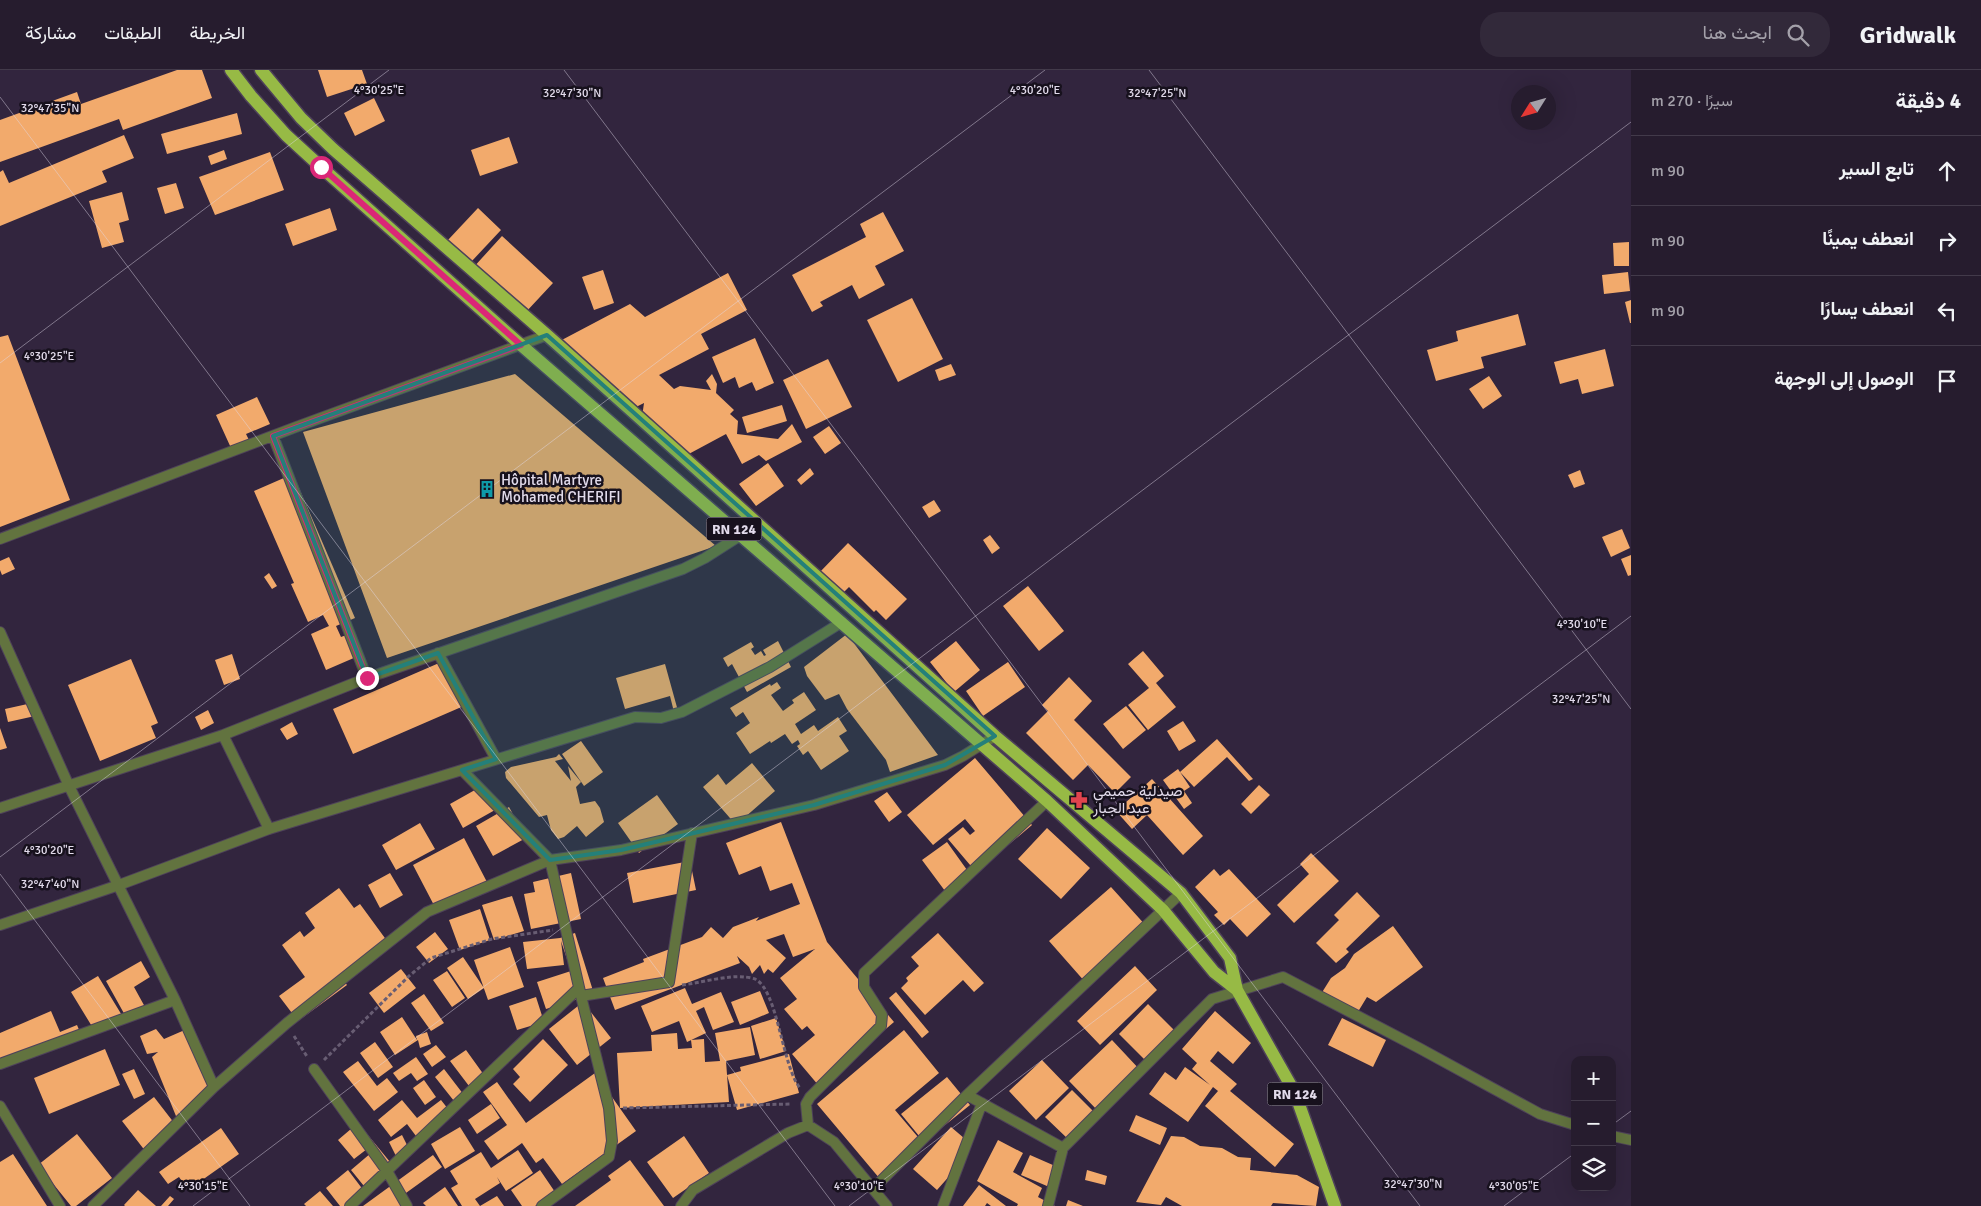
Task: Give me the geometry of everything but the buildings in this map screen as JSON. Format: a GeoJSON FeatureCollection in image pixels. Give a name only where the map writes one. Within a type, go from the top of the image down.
{"type":"FeatureCollection","features":[{"type":"Feature","properties":{"kind":"main road","name":"RN 124"},"geometry":{"type":"LineString","coordinates":[[230,70],[286,135],[521,345],[1047,801],[1163,910],[1214,972],[1237,990]]}},
{"type":"Feature","properties":{"kind":"main road","name":"RN 124"},"geometry":{"type":"LineString","coordinates":[[261,70],[301,118],[333,149],[547,335],[995,736],[1180,893],[1230,958],[1237,990],[1295,1093],[1335,1206]]}},
{"type":"Feature","properties":{"kind":"street"},"geometry":{"type":"LineString","coordinates":[[0,540],[273,436],[547,335]]}},
{"type":"Feature","properties":{"kind":"street"},"geometry":{"type":"LineString","coordinates":[[273,436],[367,678]]}},
{"type":"Feature","properties":{"kind":"street"},"geometry":{"type":"LineString","coordinates":[[0,808],[223,734],[367,678],[683,569],[705,558],[741,535]]}},
{"type":"Feature","properties":{"kind":"street"},"geometry":{"type":"LineString","coordinates":[[0,924],[119,885],[269,829],[635,717],[661,718],[682,712],[770,666],[842,622]]}},
{"type":"Feature","properties":{"kind":"street"},"geometry":{"type":"LineString","coordinates":[[0,632],[69,786],[175,1000],[214,1086]]}},
{"type":"Feature","properties":{"kind":"street"},"geometry":{"type":"LineString","coordinates":[[438,654],[496,759]]}},
{"type":"Feature","properties":{"kind":"street"},"geometry":{"type":"LineString","coordinates":[[223,734],[269,829]]}},
{"type":"Feature","properties":{"kind":"street"},"geometry":{"type":"LineString","coordinates":[[93,1206],[214,1086],[287,1023],[427,912],[550,860],[621,850],[814,805],[945,764],[963,756],[995,736]]}},
{"type":"Feature","properties":{"kind":"street"},"geometry":{"type":"LineString","coordinates":[[462,770],[550,860],[580,992],[610,1108],[612,1141],[609,1157],[542,1206]]}},
{"type":"Feature","properties":{"kind":"street"},"geometry":{"type":"LineString","coordinates":[[808,1125],[808,1100],[881,1026],[882,1014],[864,987],[864,973],[1047,801]]}},
{"type":"Feature","properties":{"kind":"street"},"geometry":{"type":"LineString","coordinates":[[350,1206],[580,992],[669,982],[692,833]]}},
{"type":"Feature","properties":{"kind":"street"},"geometry":{"type":"LineString","coordinates":[[873,1189],[966,1095],[1180,893]]}},
{"type":"Feature","properties":{"kind":"street"},"geometry":{"type":"LineString","coordinates":[[1048,1206],[1063,1148],[1212,998],[1283,978],[1419,1048],[1540,1114],[1571,1124]]}},
{"type":"Feature","properties":{"kind":"street"},"geometry":{"type":"LineString","coordinates":[[0,1064],[175,1000]]}},
{"type":"Feature","properties":{"kind":"street"},"geometry":{"type":"LineString","coordinates":[[314,1070],[387,1171],[406,1206]]}},
{"type":"Feature","properties":{"kind":"street"},"geometry":{"type":"LineString","coordinates":[[966,1095],[1063,1148]]}},
{"type":"Feature","properties":{"kind":"street"},"geometry":{"type":"LineString","coordinates":[[943,1206],[982,1103]]}},
{"type":"Feature","properties":{"kind":"street"},"geometry":{"type":"LineString","coordinates":[[1,1111],[60,1206]]}},
{"type":"Feature","properties":{"kind":"street"},"geometry":{"type":"LineString","coordinates":[[808,1125],[834,1142],[887,1206]]}},
{"type":"Feature","properties":{"kind":"street"},"geometry":{"type":"LineString","coordinates":[[681,1206],[693,1190],[788,1133],[808,1125]]}},
{"type":"Feature","properties":{"kind":"street"},"geometry":{"type":"LineString","coordinates":[[1616,1137],[1631,1140]]}},
{"type":"Feature","properties":{"kind":"path"},"geometry":{"type":"LineString","coordinates":[[287,1023],[314,1070],[409,976],[431,958],[492,939],[566,928]]}},
{"type":"Feature","properties":{"kind":"path"},"geometry":{"type":"LineString","coordinates":[[669,982],[682,985],[742,977],[755,980],[763,986],[771,1002],[793,1077],[808,1100]]}},
{"type":"Feature","properties":{"kind":"path"},"geometry":{"type":"LineString","coordinates":[[610,1108],[808,1100]]}},
{"type":"Feature","properties":{"kind":"highlighted area"},"geometry":{"type":"Polygon","coordinates":[[[547,335],[995,736],[945,765],[814,805],[621,850],[550,860],[462,770],[496,759],[438,653],[367,678],[273,436],[547,335]]]}},
{"type":"Feature","properties":{"kind":"place","name":"Hôpital Martyre Mohamed CHERIFI"},"geometry":{"type":"Point","coordinates":[487,489]}},
{"type":"Feature","properties":{"kind":"place","name":"صيدلية حميمي عبد الجبار"},"geometry":{"type":"Point","coordinates":[1079,800]}},
{"type":"Feature","properties":{"kind":"route"},"geometry":{"type":"LineString","coordinates":[[321,167],[521,345],[273,436],[367,678]]}}]}
